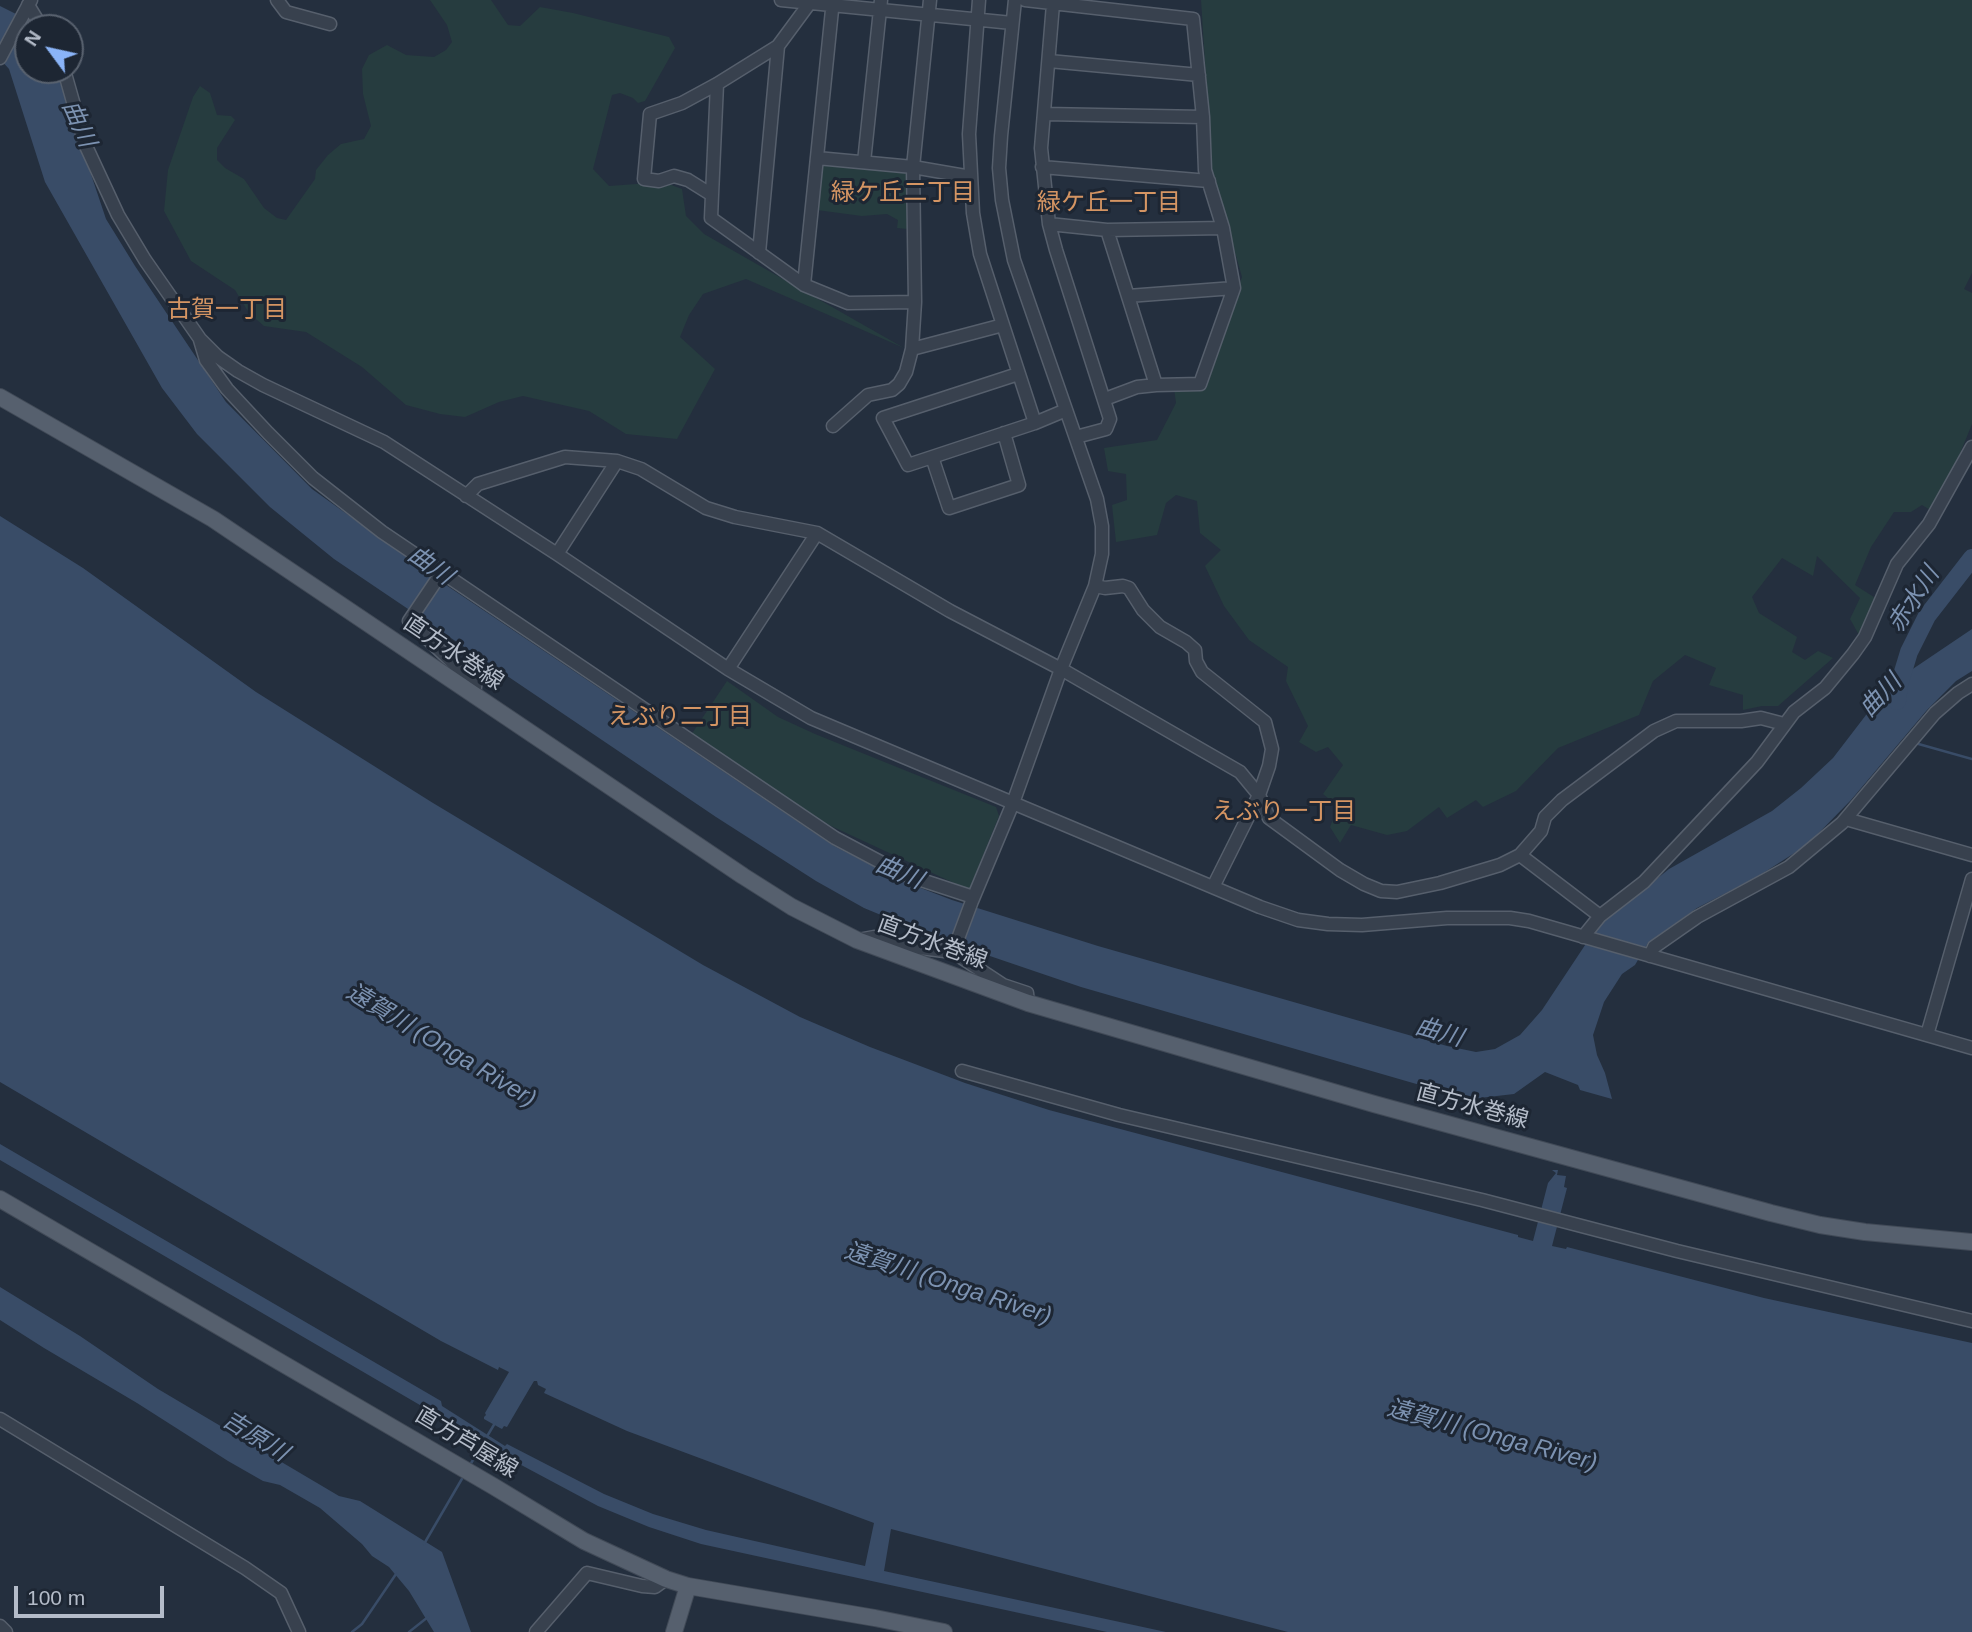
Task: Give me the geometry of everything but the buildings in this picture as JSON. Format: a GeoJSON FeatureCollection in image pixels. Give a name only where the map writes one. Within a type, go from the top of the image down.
{"type":"FeatureCollection","features":[{"type":"Feature","properties":{"kind":"main road","name":"直方水巻線"},"geometry":{"type":"LineString","coordinates":[[0,397],[213,519],[743,876],[792,907],[858,940],[1028,1003],[1374,1104],[1771,1213],[1865,1232],[1972,1242]]}},
{"type":"Feature","properties":{"kind":"main road","name":"直方芦屋線"},"geometry":{"type":"LineString","coordinates":[[0,1199],[584,1541],[666,1580],[944,1632]]}},
{"type":"Feature","properties":{"kind":"main road"},"geometry":{"type":"LineString","coordinates":[[674,1632],[688,1586]]}},
{"type":"Feature","properties":{"kind":"street"},"geometry":{"type":"LineString","coordinates":[[277,0],[286,12],[330,24]]}},
{"type":"Feature","properties":{"kind":"street"},"geometry":{"type":"LineString","coordinates":[[781,0],[809,4],[880,5],[928,14],[1012,23]]}},
{"type":"Feature","properties":{"kind":"street"},"geometry":{"type":"LineString","coordinates":[[833,426],[868,395],[892,390],[899,384],[906,372],[912,349],[915,302],[912,167],[930,0]]}},
{"type":"Feature","properties":{"kind":"street"},"geometry":{"type":"LineString","coordinates":[[979,0],[969,134],[973,213],[980,254],[1035,423]]}},
{"type":"Feature","properties":{"kind":"street"},"geometry":{"type":"LineString","coordinates":[[953,952],[972,899],[1013,803],[1061,669],[1096,586],[1102,554],[1102,526],[1097,499],[1014,260],[1002,200],[999,168],[1001,135],[1015,0]]}},
{"type":"Feature","properties":{"kind":"street"},"geometry":{"type":"LineString","coordinates":[[1025,0],[1193,19],[1203,117],[1205,170],[1223,228],[1234,288],[1200,384],[1137,387],[1105,399]]}},
{"type":"Feature","properties":{"kind":"street"},"geometry":{"type":"LineString","coordinates":[[804,285],[833,3]]}},
{"type":"Feature","properties":{"kind":"street"},"geometry":{"type":"LineString","coordinates":[[712,195],[688,180],[674,176],[659,181],[645,179],[650,114],[682,103],[778,46],[809,4]]}},
{"type":"Feature","properties":{"kind":"street"},"geometry":{"type":"LineString","coordinates":[[1053,4],[1041,148],[1049,224],[1110,419],[1106,429],[1076,437]]}},
{"type":"Feature","properties":{"kind":"street"},"geometry":{"type":"LineString","coordinates":[[864,162],[880,5]]}},
{"type":"Feature","properties":{"kind":"street"},"geometry":{"type":"LineString","coordinates":[[0,58],[28,7]]}},
{"type":"Feature","properties":{"kind":"street"},"geometry":{"type":"LineString","coordinates":[[759,253],[778,46]]}},
{"type":"Feature","properties":{"kind":"street"},"geometry":{"type":"LineString","coordinates":[[1049,61],[1199,75]]}},
{"type":"Feature","properties":{"kind":"street"},"geometry":{"type":"LineString","coordinates":[[68,84],[85,144],[118,215],[145,260],[200,339],[218,357],[263,385],[384,442],[729,669],[811,718],[1260,907],[1298,920],[1362,925],[1447,918],[1510,918],[1529,921],[1972,1048]]}},
{"type":"Feature","properties":{"kind":"street"},"geometry":{"type":"LineString","coordinates":[[717,84],[711,218],[804,285],[848,303],[915,302]]}},
{"type":"Feature","properties":{"kind":"street"},"geometry":{"type":"LineString","coordinates":[[1045,114],[1203,117]]}},
{"type":"Feature","properties":{"kind":"street"},"geometry":{"type":"LineString","coordinates":[[817,158],[912,167],[971,177]]}},
{"type":"Feature","properties":{"kind":"street"},"geometry":{"type":"LineString","coordinates":[[1042,167],[1209,181]]}},
{"type":"Feature","properties":{"kind":"street"},"geometry":{"type":"LineString","coordinates":[[1049,224],[1107,230],[1223,228]]}},
{"type":"Feature","properties":{"kind":"street"},"geometry":{"type":"LineString","coordinates":[[1107,230],[1156,385]]}},
{"type":"Feature","properties":{"kind":"street"},"geometry":{"type":"LineString","coordinates":[[1128,296],[1234,288]]}},
{"type":"Feature","properties":{"kind":"street"},"geometry":{"type":"LineString","coordinates":[[912,349],[1003,325]]}},
{"type":"Feature","properties":{"kind":"street"},"geometry":{"type":"LineString","coordinates":[[200,339],[206,360],[227,389],[268,433],[313,478],[382,532],[835,838],[903,874],[972,899]]}},
{"type":"Feature","properties":{"kind":"street"},"geometry":{"type":"LineString","coordinates":[[1018,374],[883,418],[908,465],[1066,410]]}},
{"type":"Feature","properties":{"kind":"street"},"geometry":{"type":"LineString","coordinates":[[932,457],[949,508],[1019,485],[1004,433]]}},
{"type":"Feature","properties":{"kind":"street"},"geometry":{"type":"LineString","coordinates":[[1585,938],[1600,916],[1644,882],[1757,762],[1794,712],[1825,688],[1865,637],[1897,564],[1929,524],[1972,447]]}},
{"type":"Feature","properties":{"kind":"street"},"geometry":{"type":"LineString","coordinates":[[466,496],[478,484],[565,457],[617,461],[641,469],[706,508],[817,533],[950,611],[1061,669],[1240,772],[1259,795],[1269,818],[1340,870],[1381,891],[1397,892],[1440,883],[1500,865],[1520,855],[1541,831],[1545,817],[1562,800],[1654,731],[1676,721],[1741,721],[1761,718],[1784,724]]}},
{"type":"Feature","properties":{"kind":"street"},"geometry":{"type":"LineString","coordinates":[[557,554],[617,461]]}},
{"type":"Feature","properties":{"kind":"street"},"geometry":{"type":"LineString","coordinates":[[729,669],[817,533]]}},
{"type":"Feature","properties":{"kind":"street"},"geometry":{"type":"LineString","coordinates":[[442,572],[409,621],[454,664],[476,678],[474,695]]}},
{"type":"Feature","properties":{"kind":"street"},"geometry":{"type":"LineString","coordinates":[[1096,586],[1129,588],[1143,610],[1160,627],[1195,650],[1196,661],[1202,672],[1265,722],[1272,749],[1269,766],[1259,795],[1213,887]]}},
{"type":"Feature","properties":{"kind":"street"},"geometry":{"type":"LineString","coordinates":[[1648,956],[1654,947],[1697,917],[1789,867],[1846,818],[1935,713],[1972,684]]}},
{"type":"Feature","properties":{"kind":"street"},"geometry":{"type":"LineString","coordinates":[[1846,818],[1972,855]]}},
{"type":"Feature","properties":{"kind":"street"},"geometry":{"type":"LineString","coordinates":[[1520,855],[1600,916]]}},
{"type":"Feature","properties":{"kind":"street"},"geometry":{"type":"LineString","coordinates":[[1927,1035],[1972,879]]}},
{"type":"Feature","properties":{"kind":"street"},"geometry":{"type":"LineString","coordinates":[[858,940],[874,937],[903,946],[953,952],[1003,985],[1027,993],[1028,1003]]}},
{"type":"Feature","properties":{"kind":"street"},"geometry":{"type":"LineString","coordinates":[[962,1071],[1119,1115],[1482,1199],[1677,1251],[1972,1321]]}},
{"type":"Feature","properties":{"kind":"street"},"geometry":{"type":"LineString","coordinates":[[0,1419],[245,1568],[281,1593],[299,1632]]}},
{"type":"Feature","properties":{"kind":"street"},"geometry":{"type":"LineString","coordinates":[[536,1632],[587,1573],[642,1586],[656,1587],[666,1580]]}},
{"type":"Feature","properties":{"kind":"street"},"geometry":{"type":"LineString","coordinates":[[0,1626],[6,1632]]}},
{"type":"Feature","properties":{"kind":"green space"},"geometry":{"type":"Polygon","coordinates":[[[430,0],[491,0],[508,25],[520,26],[540,7],[669,37],[675,48],[645,101],[638,103],[620,93],[612,95],[593,169],[609,186],[663,182],[682,189],[686,216],[704,234],[904,348],[746,279],[703,294],[689,315],[680,337],[715,369],[677,439],[626,434],[589,411],[523,396],[499,402],[465,417],[406,405],[362,367],[306,332],[264,326],[249,313],[235,290],[191,261],[164,211],[168,170],[193,97],[200,86],[210,93],[217,115],[231,116],[235,120],[217,148],[217,160],[244,179],[264,208],[277,218],[286,220],[315,179],[316,170],[328,155],[341,144],[364,139],[371,126],[363,94],[362,69],[369,55],[387,45],[406,55],[434,57],[446,50],[452,42],[447,25],[430,0]]]}},
{"type":"Feature","properties":{"kind":"green space"},"geometry":{"type":"Polygon","coordinates":[[[1201,0],[1972,0],[1972,273],[1964,289],[1972,293],[1972,424],[1950,478],[1932,511],[1922,505],[1911,512],[1894,512],[1871,547],[1855,585],[1877,599],[1859,635],[1850,619],[1860,598],[1817,556],[1813,576],[1782,558],[1752,597],[1759,613],[1797,637],[1792,652],[1805,660],[1818,651],[1833,658],[1778,706],[1743,710],[1743,695],[1709,685],[1716,668],[1685,655],[1653,681],[1639,715],[1558,748],[1516,791],[1483,807],[1476,800],[1447,818],[1439,807],[1407,831],[1387,835],[1351,825],[1340,843],[1330,827],[1338,806],[1323,794],[1343,765],[1328,747],[1316,752],[1299,742],[1308,726],[1286,681],[1288,667],[1249,640],[1224,606],[1205,566],[1221,550],[1200,533],[1197,501],[1176,495],[1166,503],[1157,535],[1116,542],[1112,505],[1127,500],[1126,474],[1108,471],[1104,448],[1157,440],[1176,403],[1173,380],[1208,375],[1242,277],[1212,171],[1201,0]]]}},
{"type":"Feature","properties":{"kind":"green space"},"geometry":{"type":"Polygon","coordinates":[[[824,163],[902,171],[909,177],[908,229],[897,228],[898,220],[887,214],[862,216],[817,210],[820,167],[824,163]]]}},
{"type":"Feature","properties":{"kind":"green space"},"geometry":{"type":"Polygon","coordinates":[[[727,681],[778,717],[996,807],[999,816],[969,890],[829,825],[691,735],[727,681]]]}},
{"type":"Feature","properties":{"kind":"water","name":"曲川"},"geometry":{"type":"Polygon","coordinates":[[[0,6],[16,14],[14,84],[61,84],[106,219],[135,266],[226,402],[312,489],[443,583],[834,846],[900,880],[952,900],[1098,946],[1447,1046],[1476,1052],[1495,1049],[1520,1035],[1542,1010],[1601,921],[1669,869],[1772,811],[1833,758],[1889,685],[1972,629],[1972,671],[1956,681],[1927,710],[1851,800],[1807,845],[1757,877],[1697,908],[1648,943],[1635,965],[1622,974],[1604,1002],[1593,1035],[1612,1099],[1580,1090],[1578,1085],[1545,1072],[1514,1094],[1462,1100],[1463,1094],[1451,1094],[1081,987],[934,937],[864,908],[816,881],[716,817],[334,559],[270,507],[197,434],[162,388],[45,182],[9,69],[0,59],[0,6]]]}},
{"type":"Feature","properties":{"kind":"water","name":"遠賀川 (Onga River)"},"geometry":{"type":"Polygon","coordinates":[[[0,516],[83,568],[256,692],[433,803],[703,965],[800,1017],[870,1047],[965,1083],[1049,1110],[1533,1241],[1548,1183],[1556,1173],[1552,1170],[1558,1170],[1557,1175],[1566,1176],[1564,1187],[1567,1188],[1552,1246],[1567,1247],[1764,1298],[1972,1343],[1972,1632],[1288,1632],[891,1529],[884,1571],[1166,1632],[1107,1632],[701,1544],[598,1506],[495,1451],[0,1160],[0,1144],[441,1401],[442,1406],[505,1446],[507,1444],[604,1494],[653,1514],[706,1530],[865,1566],[874,1523],[627,1431],[544,1393],[546,1389],[538,1385],[537,1381],[534,1381],[507,1427],[500,1428],[484,1417],[509,1372],[499,1367],[498,1370],[441,1341],[0,1082],[0,516]]]}},
{"type":"Feature","properties":{"kind":"water"},"geometry":{"type":"Polygon","coordinates":[[[0,1287],[80,1336],[158,1389],[339,1496],[360,1501],[442,1552],[471,1632],[434,1632],[409,1591],[389,1567],[372,1556],[320,1508],[280,1485],[263,1481],[228,1461],[0,1320],[0,1287]]]}},
{"type":"Feature","properties":{"kind":"waterway","name":"赤水川"},"geometry":{"type":"LineString","coordinates":[[1897,701],[1909,652],[1927,616],[1972,558]]}},
{"type":"Feature","properties":{"kind":"waterway"},"geometry":{"type":"LineString","coordinates":[[1915,743],[1972,759]]}},
{"type":"Feature","properties":{"kind":"waterway"},"geometry":{"type":"LineString","coordinates":[[470,1465],[495,1423]]}},
{"type":"Feature","properties":{"kind":"waterway"},"geometry":{"type":"LineString","coordinates":[[424,1544],[463,1477]]}},
{"type":"Feature","properties":{"kind":"waterway"},"geometry":{"type":"LineString","coordinates":[[352,1632],[362,1624],[396,1574]]}},
{"type":"Feature","properties":{"kind":"waterway"},"geometry":{"type":"LineString","coordinates":[[409,1632],[428,1617]]}},
{"type":"Feature","properties":{"kind":"district","name":"緑ケ丘二丁目"},"geometry":{"type":"Point","coordinates":[903,193]}},
{"type":"Feature","properties":{"kind":"district","name":"緑ケ丘一丁目"},"geometry":{"type":"Point","coordinates":[1109,203]}},
{"type":"Feature","properties":{"kind":"district","name":"古賀一丁目"},"geometry":{"type":"Point","coordinates":[227,310]}},
{"type":"Feature","properties":{"kind":"district","name":"えぶり二丁目"},"geometry":{"type":"Point","coordinates":[680,717]}},
{"type":"Feature","properties":{"kind":"district","name":"えぶり一丁目"},"geometry":{"type":"Point","coordinates":[1284,812]}},
{"type":"Feature","properties":{"kind":"water label","name":"吉原川"},"geometry":{"type":"Point","coordinates":[255,1437]}}]}
